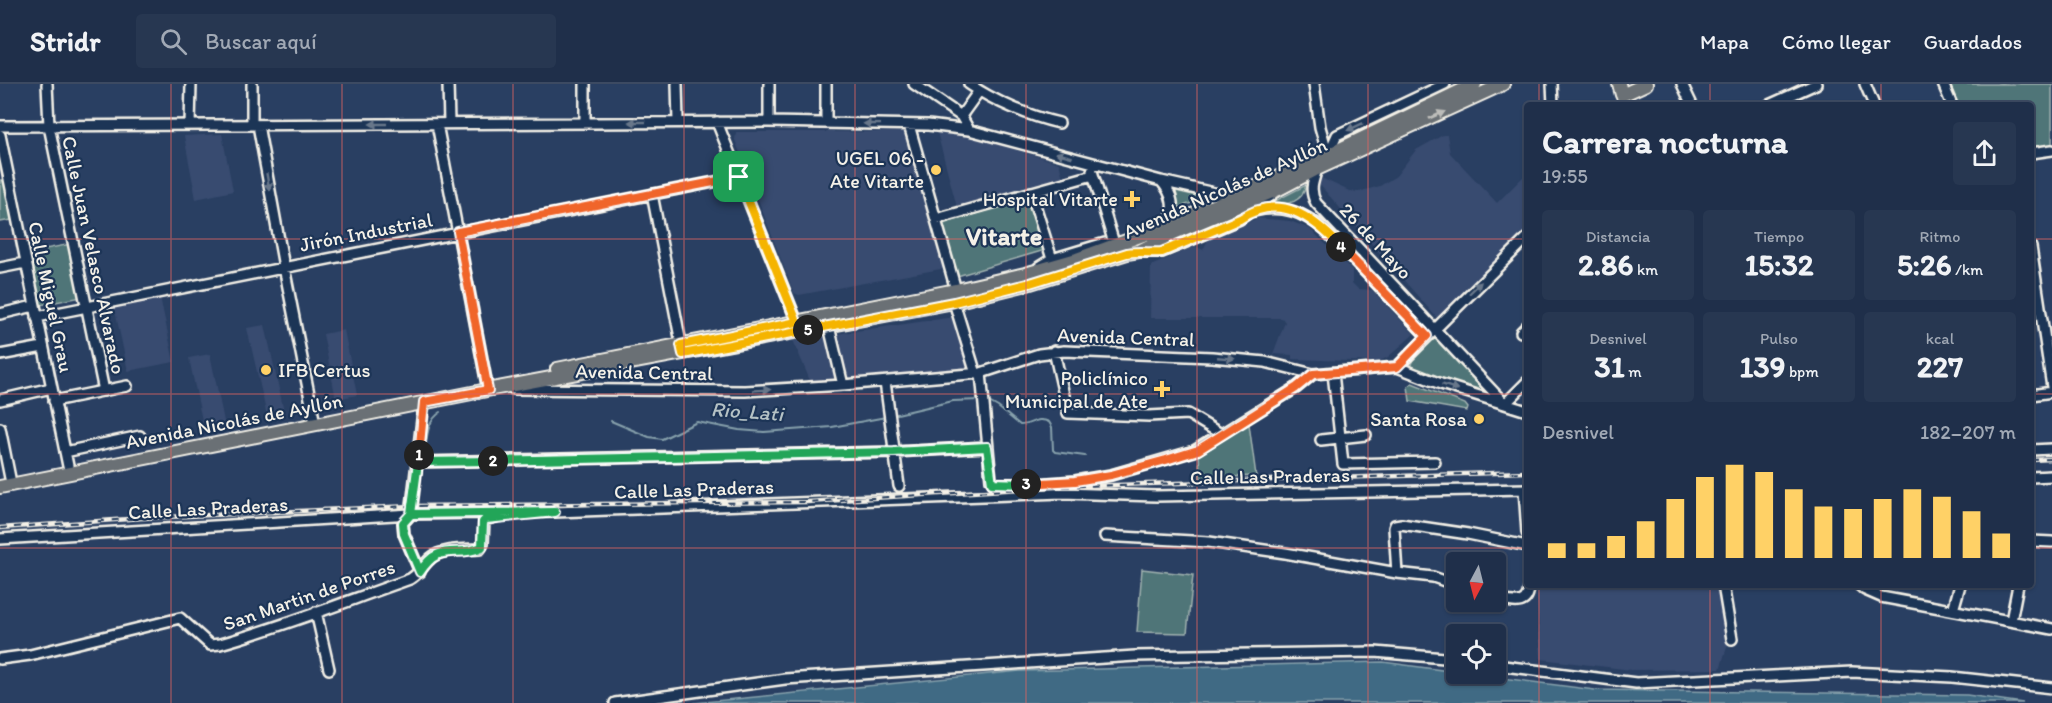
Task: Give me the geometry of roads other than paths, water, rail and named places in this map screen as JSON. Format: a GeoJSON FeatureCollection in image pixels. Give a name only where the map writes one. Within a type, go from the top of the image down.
{"type":"FeatureCollection","features":[{"type":"Feature","properties":{"kind":"main road"},"geometry":{"type":"LineString","coordinates":[[1449,90],[1465,84]]}},
{"type":"Feature","properties":{"kind":"main road","name":"Avenida Nicolás de Ayllón"},"geometry":{"type":"LineString","coordinates":[[1026,279],[1166,227],[1328,154],[1449,90],[1475,84]]}},
{"type":"Feature","properties":{"kind":"main road","name":"Avenida Nicolás de Ayllón"},"geometry":{"type":"LineString","coordinates":[[0,487],[489,387],[682,350],[830,326],[1139,251],[1174,233],[1280,189],[1317,169],[1503,84]]}},
{"type":"Feature","properties":{"kind":"main road"},"geometry":{"type":"LineString","coordinates":[[1622,95],[1646,84]]}},
{"type":"Feature","properties":{"kind":"main road","name":"Avenida Nicolás de Ayllón"},"geometry":{"type":"LineString","coordinates":[[682,350],[797,322],[955,296]]}},
{"type":"Feature","properties":{"kind":"main road","name":"Avenida Nicolás de Ayllón"},"geometry":{"type":"LineString","coordinates":[[5,479],[424,402],[489,387]]}},
{"type":"Feature","properties":{"kind":"street","name":"Calle Juan Velasco Alvarado"},"geometry":{"type":"LineString","coordinates":[[47,84],[49,126],[104,391]]}},
{"type":"Feature","properties":{"kind":"street"},"geometry":{"type":"LineString","coordinates":[[190,125],[191,84]]}},
{"type":"Feature","properties":{"kind":"street"},"geometry":{"type":"LineString","coordinates":[[252,84],[255,125],[315,421]]}},
{"type":"Feature","properties":{"kind":"street"},"geometry":{"type":"LineString","coordinates":[[448,84],[449,123]]}},
{"type":"Feature","properties":{"kind":"street"},"geometry":{"type":"LineString","coordinates":[[585,84],[585,122]]}},
{"type":"Feature","properties":{"kind":"street"},"geometry":{"type":"LineString","coordinates":[[677,84],[678,122]]}},
{"type":"Feature","properties":{"kind":"street"},"geometry":{"type":"LineString","coordinates":[[769,84],[769,122]]}},
{"type":"Feature","properties":{"kind":"street"},"geometry":{"type":"LineString","coordinates":[[826,84],[826,123]]}},
{"type":"Feature","properties":{"kind":"street"},"geometry":{"type":"LineString","coordinates":[[914,84],[960,116],[969,130]]}},
{"type":"Feature","properties":{"kind":"street"},"geometry":{"type":"LineString","coordinates":[[969,84],[1012,106],[1059,123]]}},
{"type":"Feature","properties":{"kind":"street"},"geometry":{"type":"LineString","coordinates":[[1314,84],[1320,127],[1328,154]]}},
{"type":"Feature","properties":{"kind":"street"},"geometry":{"type":"LineString","coordinates":[[1552,84],[1553,102]]}},
{"type":"Feature","properties":{"kind":"street"},"geometry":{"type":"LineString","coordinates":[[1682,84],[1691,102]]}},
{"type":"Feature","properties":{"kind":"street"},"geometry":{"type":"LineString","coordinates":[[1776,102],[1816,84]]}},
{"type":"Feature","properties":{"kind":"street"},"geometry":{"type":"LineString","coordinates":[[1864,84],[1873,102]]}},
{"type":"Feature","properties":{"kind":"street"},"geometry":{"type":"LineString","coordinates":[[1943,84],[1951,102]]}},
{"type":"Feature","properties":{"kind":"street"},"geometry":{"type":"LineString","coordinates":[[960,116],[979,91]]}},
{"type":"Feature","properties":{"kind":"street"},"geometry":{"type":"LineString","coordinates":[[0,126],[585,122],[909,125],[969,130],[1161,181],[1232,197]]}},
{"type":"Feature","properties":{"kind":"street"},"geometry":{"type":"LineString","coordinates":[[717,122],[797,322]]}},
{"type":"Feature","properties":{"kind":"street"},"geometry":{"type":"LineString","coordinates":[[437,124],[489,387]]}},
{"type":"Feature","properties":{"kind":"street"},"geometry":{"type":"LineString","coordinates":[[909,125],[978,373],[991,480],[994,484],[1075,481],[1111,475],[1198,450],[1313,374]]}},
{"type":"Feature","properties":{"kind":"street","name":"Calle Miguel Grau"},"geometry":{"type":"LineString","coordinates":[[0,135],[4,178],[37,316],[68,466]]}},
{"type":"Feature","properties":{"kind":"street"},"geometry":{"type":"LineString","coordinates":[[2034,153],[2052,150]]}},
{"type":"Feature","properties":{"kind":"street"},"geometry":{"type":"LineString","coordinates":[[1089,162],[1113,240]]}},
{"type":"Feature","properties":{"kind":"street","name":"26 de Mayo"},"geometry":{"type":"LineString","coordinates":[[1317,169],[1307,202],[1430,333]]}},
{"type":"Feature","properties":{"kind":"street"},"geometry":{"type":"LineString","coordinates":[[936,219],[1093,176]]}},
{"type":"Feature","properties":{"kind":"street","name":"Jirón Industrial"},"geometry":{"type":"LineString","coordinates":[[37,316],[739,177]]}},
{"type":"Feature","properties":{"kind":"street"},"geometry":{"type":"LineString","coordinates":[[1026,279],[1052,259],[1113,240],[1166,227],[1173,206],[1172,197],[1161,181]]}},
{"type":"Feature","properties":{"kind":"street"},"geometry":{"type":"LineString","coordinates":[[1139,251],[1162,252],[1240,219],[1280,189]]}},
{"type":"Feature","properties":{"kind":"street"},"geometry":{"type":"LineString","coordinates":[[1031,192],[1052,259]]}},
{"type":"Feature","properties":{"kind":"street"},"geometry":{"type":"LineString","coordinates":[[652,194],[682,350]]}},
{"type":"Feature","properties":{"kind":"street"},"geometry":{"type":"LineString","coordinates":[[1289,209],[1307,202]]}},
{"type":"Feature","properties":{"kind":"street","name":"26 de Mayo"},"geometry":{"type":"LineString","coordinates":[[1252,211],[1265,208],[1289,209],[1309,217],[1430,333]]}},
{"type":"Feature","properties":{"kind":"street"},"geometry":{"type":"LineString","coordinates":[[1524,241],[1397,367],[1441,384],[1524,410]]}},
{"type":"Feature","properties":{"kind":"street"},"geometry":{"type":"LineString","coordinates":[[0,268],[25,263]]}},
{"type":"Feature","properties":{"kind":"street"},"geometry":{"type":"LineString","coordinates":[[2034,267],[2052,386]]}},
{"type":"Feature","properties":{"kind":"street"},"geometry":{"type":"LineString","coordinates":[[0,314],[34,306]]}},
{"type":"Feature","properties":{"kind":"street"},"geometry":{"type":"LineString","coordinates":[[830,326],[842,381]]}},
{"type":"Feature","properties":{"kind":"street"},"geometry":{"type":"LineString","coordinates":[[1430,333],[1505,404]]}},
{"type":"Feature","properties":{"kind":"street"},"geometry":{"type":"LineString","coordinates":[[0,355],[43,347]]}},
{"type":"Feature","properties":{"kind":"street"},"geometry":{"type":"LineString","coordinates":[[1054,351],[1068,413],[1149,416],[1188,414],[1221,434]]}},
{"type":"Feature","properties":{"kind":"street","name":"Avenida Central"},"geometry":{"type":"LineString","coordinates":[[489,387],[745,391],[885,382],[978,373],[1054,351],[1212,357],[1264,362],[1313,374],[1397,367]]}},
{"type":"Feature","properties":{"kind":"street"},"geometry":{"type":"LineString","coordinates":[[1301,371],[1304,382]]}},
{"type":"Feature","properties":{"kind":"street"},"geometry":{"type":"LineString","coordinates":[[1333,374],[1343,464],[1435,462]]}},
{"type":"Feature","properties":{"kind":"street"},"geometry":{"type":"LineString","coordinates":[[885,382],[899,486]]}},
{"type":"Feature","properties":{"kind":"street"},"geometry":{"type":"LineString","coordinates":[[1505,404],[1524,385]]}},
{"type":"Feature","properties":{"kind":"street"},"geometry":{"type":"LineString","coordinates":[[54,401],[127,386]]}},
{"type":"Feature","properties":{"kind":"street"},"geometry":{"type":"LineString","coordinates":[[0,400],[51,388]]}},
{"type":"Feature","properties":{"kind":"street"},"geometry":{"type":"LineString","coordinates":[[2034,395],[2052,392]]}},
{"type":"Feature","properties":{"kind":"street"},"geometry":{"type":"LineString","coordinates":[[420,572],[404,534],[403,523],[411,514],[424,402]]}},
{"type":"Feature","properties":{"kind":"street"},"geometry":{"type":"LineString","coordinates":[[0,428],[5,479]]}},
{"type":"Feature","properties":{"kind":"street"},"geometry":{"type":"LineString","coordinates":[[1321,440],[1366,435]]}},
{"type":"Feature","properties":{"kind":"street"},"geometry":{"type":"LineString","coordinates":[[65,452],[140,436]]}},
{"type":"Feature","properties":{"kind":"street"},"geometry":{"type":"LineString","coordinates":[[418,462],[894,452],[987,447]]}},
{"type":"Feature","properties":{"kind":"street"},"geometry":{"type":"LineString","coordinates":[[2034,450],[2052,449]]}},
{"type":"Feature","properties":{"kind":"street"},"geometry":{"type":"LineString","coordinates":[[2034,477],[2052,476]]}},
{"type":"Feature","properties":{"kind":"street","name":"Calle Las Praderas"},"geometry":{"type":"LineString","coordinates":[[0,539],[411,514],[555,512],[1062,493],[1156,495],[1524,489]]}},
{"type":"Feature","properties":{"kind":"street","name":"San Martin de Porres"},"geometry":{"type":"LineString","coordinates":[[0,659],[30,655],[180,618],[210,645],[220,644],[278,627],[410,579],[438,554],[482,547],[483,522],[486,519],[555,512]]}},
{"type":"Feature","properties":{"kind":"street"},"geometry":{"type":"LineString","coordinates":[[1397,573],[1395,525],[1468,534],[1524,545]]}},
{"type":"Feature","properties":{"kind":"street"},"geometry":{"type":"LineString","coordinates":[[1105,536],[1209,542],[1433,577],[1446,582]]}},
{"type":"Feature","properties":{"kind":"street"},"geometry":{"type":"LineString","coordinates":[[2034,541],[2052,542]]}},
{"type":"Feature","properties":{"kind":"street"},"geometry":{"type":"LineString","coordinates":[[1506,600],[1518,603],[1525,600],[1529,593],[1528,588]]}},
{"type":"Feature","properties":{"kind":"street"},"geometry":{"type":"LineString","coordinates":[[1724,588],[1732,639]]}},
{"type":"Feature","properties":{"kind":"street"},"geometry":{"type":"LineString","coordinates":[[1863,588],[1881,597],[2052,629]]}},
{"type":"Feature","properties":{"kind":"street"},"geometry":{"type":"LineString","coordinates":[[1953,610],[1959,588]]}},
{"type":"Feature","properties":{"kind":"street"},"geometry":{"type":"LineString","coordinates":[[2011,621],[2017,588]]}},
{"type":"Feature","properties":{"kind":"street"},"geometry":{"type":"LineString","coordinates":[[316,612],[329,669]]}},
{"type":"Feature","properties":{"kind":"street"},"geometry":{"type":"LineString","coordinates":[[615,703],[785,679],[1135,656],[1375,652],[1446,658]]}},
{"type":"Feature","properties":{"kind":"street"},"geometry":{"type":"LineString","coordinates":[[1506,666],[1636,683],[1852,672],[1952,677],[2052,688]]}},
{"type":"Feature","properties":{"kind":"waterway","name":"Rio_Lati"},"geometry":{"type":"LineString","coordinates":[[893,415],[953,401],[980,400]]}},
{"type":"Feature","properties":{"kind":"waterway","name":"Rio_Lati"},"geometry":{"type":"LineString","coordinates":[[989,402],[1020,425],[1037,420],[1049,422],[1052,427],[1055,452],[1085,456]]}},
{"type":"Feature","properties":{"kind":"waterway","name":"Rio_Lati"},"geometry":{"type":"LineString","coordinates":[[425,454],[430,425],[441,412]]}},
{"type":"Feature","properties":{"kind":"waterway","name":"Rio_Lati"},"geometry":{"type":"LineString","coordinates":[[611,421],[649,437],[662,439],[697,422],[764,432],[832,427],[886,417]]}},
{"type":"Feature","properties":{"kind":"railway"},"geometry":{"type":"LineString","coordinates":[[2034,460],[2052,459]]}},
{"type":"Feature","properties":{"kind":"railway"},"geometry":{"type":"LineString","coordinates":[[0,528],[143,518],[412,506],[807,502],[1054,487],[1524,472]]}},
{"type":"Feature","properties":{"kind":"place","name":"UGEL 06 - Ate Vitarte"},"geometry":{"type":"Point","coordinates":[936,170]}},
{"type":"Feature","properties":{"kind":"place","name":"Hospital Vitarte"},"geometry":{"type":"Point","coordinates":[1132,199]}},
{"type":"Feature","properties":{"kind":"place","name":"IFB Certus"},"geometry":{"type":"Point","coordinates":[266,370]}},
{"type":"Feature","properties":{"kind":"place","name":"Policlínico Municipal de Ate"},"geometry":{"type":"Point","coordinates":[1162,389]}},
{"type":"Feature","properties":{"kind":"place","name":"Santa Rosa"},"geometry":{"type":"Point","coordinates":[1479,419]}},
{"type":"Feature","properties":{"kind":"district","name":"Vitarte"},"geometry":{"type":"Point","coordinates":[1004,236]}}]}
